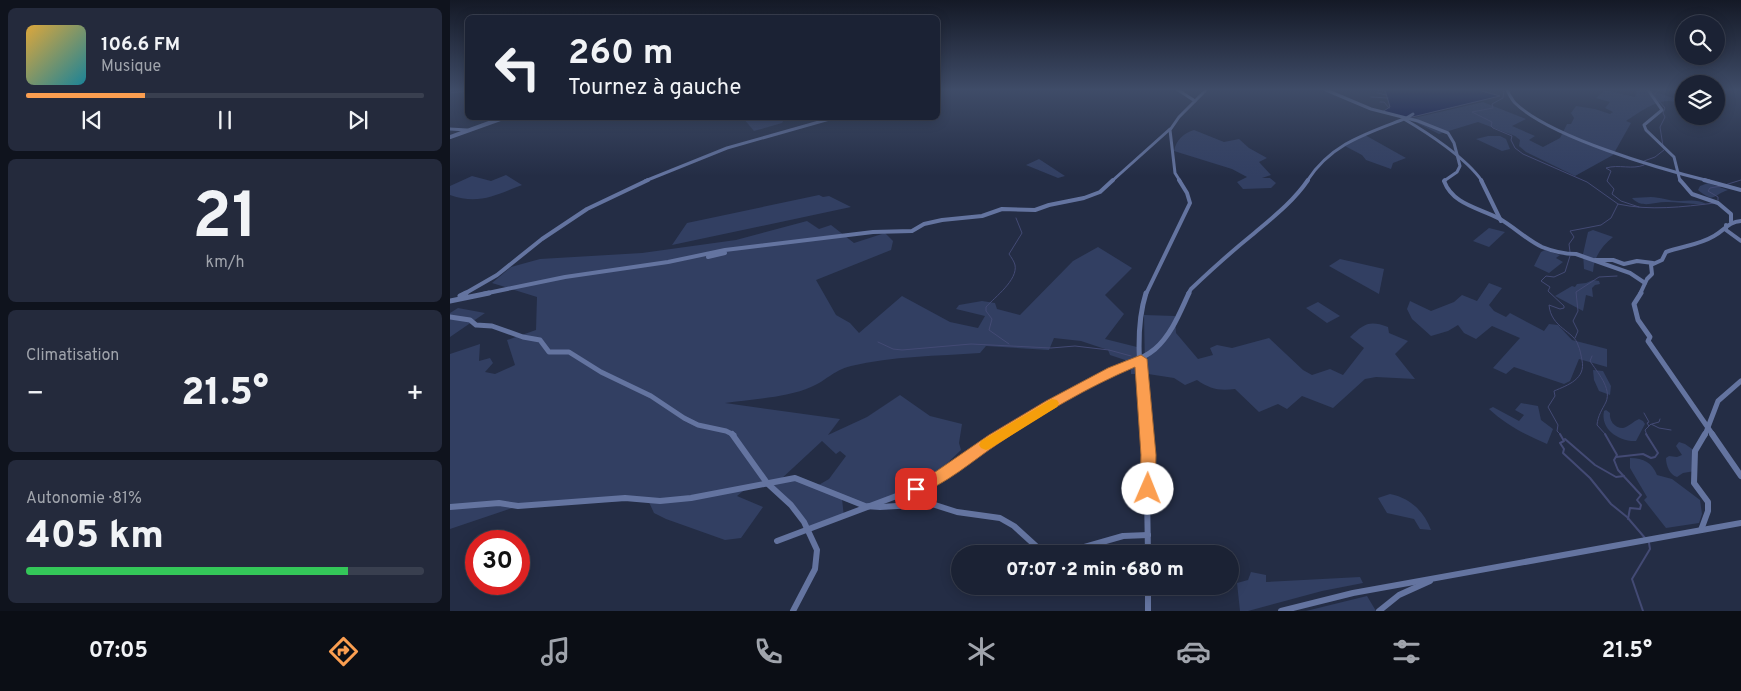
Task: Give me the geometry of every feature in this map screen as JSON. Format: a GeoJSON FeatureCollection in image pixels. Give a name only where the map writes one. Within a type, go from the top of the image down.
{"type":"FeatureCollection","features":[{"type":"Feature","properties":{"kind":"street"},"geometry":{"type":"LineString","coordinates":[[450,301],[565,277],[713,256],[753,247],[873,232],[912,231],[924,224],[942,220],[982,216],[1002,209],[1035,210],[1049,205],[1093,196],[1100,192],[1170,128],[1178,119]]}},
{"type":"Feature","properties":{"kind":"street"},"geometry":{"type":"LineString","coordinates":[[1405,119],[1428,133],[1481,178],[1501,221]]}},
{"type":"Feature","properties":{"kind":"street"},"geometry":{"type":"LineString","coordinates":[[777,541],[931,483],[994,439],[1051,404],[1141,359],[1156,348],[1168,335],[1191,289],[1279,212],[1305,185],[1314,170],[1323,161],[1348,142],[1405,119],[1449,134],[1454,143],[1460,166],[1457,172],[1445,180],[1447,189],[1469,207],[1501,221],[1546,248],[1576,254],[1630,273],[1645,283]]}},
{"type":"Feature","properties":{"kind":"street"},"geometry":{"type":"LineString","coordinates":[[1536,119],[1544,124],[1587,141],[1679,172],[1741,188]]}},
{"type":"Feature","properties":{"kind":"street"},"geometry":{"type":"LineString","coordinates":[[1652,119],[1644,125],[1646,134],[1674,157],[1680,181],[1697,196],[1718,203],[1731,214],[1726,230],[1741,241]]}},
{"type":"Feature","properties":{"kind":"street"},"geometry":{"type":"LineString","coordinates":[[450,137],[497,120]]}},
{"type":"Feature","properties":{"kind":"street"},"geometry":{"type":"LineString","coordinates":[[450,301],[497,275],[542,239],[587,209],[628,188],[727,148],[827,120]]}},
{"type":"Feature","properties":{"kind":"street"},"geometry":{"type":"LineString","coordinates":[[1148,545],[1148,455],[1141,359],[1140,313],[1143,299],[1190,203],[1174,168],[1170,128]]}},
{"type":"Feature","properties":{"kind":"street"},"geometry":{"type":"LineString","coordinates":[[450,129],[471,129]]}},
{"type":"Feature","properties":{"kind":"street"},"geometry":{"type":"LineString","coordinates":[[1586,259],[1614,260],[1624,264],[1637,261],[1654,263],[1662,260],[1665,253],[1671,250],[1695,245],[1713,236],[1729,224],[1741,221]]}},
{"type":"Feature","properties":{"kind":"street"},"geometry":{"type":"LineString","coordinates":[[1654,263],[1651,266],[1652,274],[1634,304],[1638,320],[1650,337],[1648,341],[1651,346],[1741,476]]}},
{"type":"Feature","properties":{"kind":"street"},"geometry":{"type":"LineString","coordinates":[[450,317],[470,320],[476,324],[486,324],[517,337],[540,340],[545,349],[550,352],[569,352],[601,372],[651,396],[684,418],[698,425],[726,431],[734,435],[767,483],[791,505],[808,530],[817,550],[817,563],[793,611]]}},
{"type":"Feature","properties":{"kind":"street"},"geometry":{"type":"LineString","coordinates":[[1701,530],[1708,511],[1708,502],[1694,483],[1695,451],[1718,401],[1741,381]]}},
{"type":"Feature","properties":{"kind":"street"},"geometry":{"type":"LineString","coordinates":[[450,507],[498,503],[518,506],[626,498],[660,501],[691,498],[795,478],[805,480],[838,497],[871,507],[932,504],[952,510],[994,517],[1012,523],[1039,549],[1047,552],[1063,552],[1096,546],[1122,535],[1148,535]]}},
{"type":"Feature","properties":{"kind":"street"},"geometry":{"type":"LineString","coordinates":[[1281,611],[1353,592],[1741,523]]}},
{"type":"Feature","properties":{"kind":"street"},"geometry":{"type":"LineString","coordinates":[[1379,611],[1399,595],[1436,578]]}},
{"type":"Feature","properties":{"kind":"street"},"geometry":{"type":"LineString","coordinates":[[1148,595],[1148,611]]}},
{"type":"Feature","properties":{"kind":"shaded area"},"geometry":{"type":"Polygon","coordinates":[[[1409,119],[1525,119],[1512,126],[1535,136],[1529,140],[1543,147],[1560,138],[1567,124],[1571,124],[1574,119],[1630,119],[1626,121],[1631,123],[1613,155],[1575,176],[1526,152],[1519,146],[1520,140],[1515,136],[1478,122],[1439,134],[1409,119]]]}},
{"type":"Feature","properties":{"kind":"shaded area"},"geometry":{"type":"Polygon","coordinates":[[[745,120],[784,120],[782,123],[754,131],[745,120]]]}},
{"type":"Feature","properties":{"kind":"shaded area"},"geometry":{"type":"Polygon","coordinates":[[[1194,130],[1224,142],[1239,139],[1249,148],[1267,158],[1259,162],[1271,175],[1262,178],[1270,178],[1276,183],[1271,188],[1243,189],[1237,182],[1247,177],[1232,169],[1174,151],[1181,138],[1194,130]]]}},
{"type":"Feature","properties":{"kind":"shaded area"},"geometry":{"type":"Polygon","coordinates":[[[1365,135],[1406,158],[1393,163],[1391,169],[1366,160],[1362,155],[1343,145],[1365,135]]]}},
{"type":"Feature","properties":{"kind":"shaded area"},"geometry":{"type":"Polygon","coordinates":[[[1500,136],[1506,139],[1510,149],[1502,151],[1476,139],[1500,136]]]}},
{"type":"Feature","properties":{"kind":"shaded area"},"geometry":{"type":"Polygon","coordinates":[[[1039,159],[1065,176],[1058,178],[1026,165],[1039,159]]]}},
{"type":"Feature","properties":{"kind":"shaded area"},"geometry":{"type":"Polygon","coordinates":[[[506,175],[522,185],[487,198],[470,199],[450,195],[450,186],[472,176],[491,181],[506,175]]]}},
{"type":"Feature","properties":{"kind":"shaded area"},"geometry":{"type":"Polygon","coordinates":[[[1708,183],[1728,190],[1713,197],[1708,197],[1698,190],[1700,186],[1708,183]]]}},
{"type":"Feature","properties":{"kind":"shaded area"},"geometry":{"type":"Polygon","coordinates":[[[819,195],[823,197],[829,196],[851,207],[672,245],[687,223],[819,195]]]}},
{"type":"Feature","properties":{"kind":"shaded area"},"geometry":{"type":"Polygon","coordinates":[[[1651,197],[1675,201],[1696,201],[1706,204],[1666,202],[1644,204],[1632,198],[1651,197]]]}},
{"type":"Feature","properties":{"kind":"shaded area"},"geometry":{"type":"Polygon","coordinates":[[[807,221],[819,229],[831,225],[854,243],[885,233],[893,241],[891,250],[816,280],[836,315],[850,323],[859,333],[902,296],[950,322],[978,328],[985,316],[956,309],[959,305],[982,301],[995,303],[997,309],[1020,315],[1073,261],[1098,247],[1132,268],[1105,295],[1124,314],[1105,339],[1137,347],[1138,374],[1131,374],[1131,367],[1125,366],[1125,360],[1110,355],[1108,350],[1081,341],[1054,338],[1049,350],[986,346],[980,353],[883,360],[851,366],[801,391],[780,396],[725,403],[840,419],[828,435],[867,417],[900,395],[930,416],[962,424],[959,443],[961,450],[936,474],[937,479],[871,507],[842,499],[844,517],[808,530],[804,522],[767,483],[748,487],[737,496],[763,507],[741,538],[725,540],[666,519],[654,513],[648,500],[518,506],[450,529],[450,354],[480,344],[479,361],[490,358],[493,363],[485,372],[495,374],[515,365],[507,340],[536,330],[537,297],[492,283],[511,267],[540,259],[642,253],[736,240],[807,221]],[[822,441],[780,480],[805,480],[817,486],[829,479],[846,456],[840,451],[836,454],[822,441]]]}},
{"type":"Feature","properties":{"kind":"shaded area"},"geometry":{"type":"Polygon","coordinates":[[[1489,228],[1505,232],[1489,247],[1473,241],[1489,228]]]}},
{"type":"Feature","properties":{"kind":"shaded area"},"geometry":{"type":"Polygon","coordinates":[[[1593,230],[1613,237],[1599,252],[1593,272],[1584,269],[1583,254],[1588,232],[1593,230]]]}},
{"type":"Feature","properties":{"kind":"shaded area"},"geometry":{"type":"Polygon","coordinates":[[[1545,250],[1560,255],[1556,258],[1563,262],[1549,273],[1534,266],[1541,252],[1545,250]]]}},
{"type":"Feature","properties":{"kind":"shaded area"},"geometry":{"type":"Polygon","coordinates":[[[1340,259],[1384,269],[1379,294],[1329,266],[1340,259]]]}},
{"type":"Feature","properties":{"kind":"shaded area"},"geometry":{"type":"Polygon","coordinates":[[[1593,280],[1599,281],[1600,284],[1592,288],[1593,297],[1586,295],[1583,311],[1555,296],[1572,286],[1575,287],[1577,284],[1593,280]]]}},
{"type":"Feature","properties":{"kind":"shaded area"},"geometry":{"type":"Polygon","coordinates":[[[1489,283],[1502,288],[1489,305],[1494,311],[1506,317],[1510,313],[1544,331],[1549,324],[1558,325],[1572,340],[1607,349],[1607,367],[1579,359],[1570,381],[1564,384],[1514,367],[1506,374],[1493,368],[1520,338],[1492,326],[1476,339],[1464,333],[1458,325],[1448,331],[1431,336],[1412,319],[1407,309],[1410,301],[1431,311],[1454,302],[1462,295],[1477,301],[1489,283]]]}},
{"type":"Feature","properties":{"kind":"shaded area"},"geometry":{"type":"Polygon","coordinates":[[[1318,302],[1340,316],[1327,323],[1306,308],[1318,302]]]}},
{"type":"Feature","properties":{"kind":"shaded area"},"geometry":{"type":"Polygon","coordinates":[[[458,308],[485,313],[450,337],[450,313],[458,308]]]}},
{"type":"Feature","properties":{"kind":"shaded area"},"geometry":{"type":"Polygon","coordinates":[[[1144,315],[1175,316],[1176,333],[1198,359],[1213,355],[1210,348],[1217,345],[1232,348],[1269,338],[1303,370],[1312,375],[1330,369],[1343,375],[1364,348],[1350,337],[1367,324],[1381,325],[1388,327],[1389,333],[1408,341],[1395,354],[1415,379],[1376,377],[1365,379],[1333,408],[1302,396],[1287,409],[1278,404],[1259,412],[1235,389],[1215,389],[1197,380],[1185,385],[1174,378],[1148,374],[1145,369],[1144,315]]]}},
{"type":"Feature","properties":{"kind":"shaded area"},"geometry":{"type":"Polygon","coordinates":[[[1593,370],[1603,371],[1611,386],[1610,395],[1599,391],[1594,380],[1593,370]]]}},
{"type":"Feature","properties":{"kind":"shaded area"},"geometry":{"type":"Polygon","coordinates":[[[1521,403],[1538,406],[1541,420],[1553,429],[1547,444],[1516,429],[1489,409],[1493,407],[1519,421],[1524,415],[1515,410],[1521,403]]]}},
{"type":"Feature","properties":{"kind":"shaded area"},"geometry":{"type":"Polygon","coordinates":[[[1606,410],[1610,413],[1613,423],[1620,428],[1639,419],[1643,421],[1645,424],[1636,441],[1617,437],[1608,429],[1604,417],[1604,411],[1606,410]]]}},
{"type":"Feature","properties":{"kind":"shaded area"},"geometry":{"type":"Polygon","coordinates":[[[1679,442],[1695,451],[1695,471],[1683,473],[1677,477],[1669,470],[1666,458],[1682,455],[1676,446],[1679,442]]]}},
{"type":"Feature","properties":{"kind":"shaded area"},"geometry":{"type":"Polygon","coordinates":[[[1630,458],[1647,462],[1653,467],[1657,475],[1672,479],[1700,500],[1702,514],[1699,523],[1666,528],[1644,500],[1647,497],[1630,468],[1630,458]]]}},
{"type":"Feature","properties":{"kind":"shaded area"},"geometry":{"type":"Polygon","coordinates":[[[1390,494],[1404,499],[1415,506],[1431,530],[1420,529],[1414,519],[1387,513],[1378,498],[1390,494]]]}},
{"type":"Feature","properties":{"kind":"shaded area"},"geometry":{"type":"Polygon","coordinates":[[[1251,572],[1266,575],[1266,582],[1360,577],[1363,583],[1322,591],[1248,611],[1240,611],[1239,582],[1248,580],[1251,572]]]}},
{"type":"Feature","properties":{"kind":"shaded area"},"geometry":{"type":"Polygon","coordinates":[[[1367,596],[1376,611],[1306,611],[1367,596]]]}},
{"type":"Feature","properties":{"kind":"waterway"},"geometry":{"type":"LineString","coordinates":[[1485,119],[1492,122],[1491,126],[1493,128],[1512,136],[1511,140],[1515,148],[1523,154],[1587,182],[1618,204]]}},
{"type":"Feature","properties":{"kind":"waterway"},"geometry":{"type":"LineString","coordinates":[[1663,146],[1660,127],[1664,119]]}},
{"type":"Feature","properties":{"kind":"waterway"},"geometry":{"type":"LineString","coordinates":[[1644,161],[1655,157],[1664,150]]}},
{"type":"Feature","properties":{"kind":"waterway"},"geometry":{"type":"LineString","coordinates":[[1638,207],[1621,201],[1612,194],[1614,189],[1607,181],[1611,171],[1606,168],[1644,165]]}},
{"type":"Feature","properties":{"kind":"waterway"},"geometry":{"type":"LineString","coordinates":[[1725,185],[1741,180]]}},
{"type":"Feature","properties":{"kind":"waterway"},"geometry":{"type":"LineString","coordinates":[[1718,200],[1718,197],[1708,191],[1710,188],[1721,186]]}},
{"type":"Feature","properties":{"kind":"waterway"},"geometry":{"type":"LineString","coordinates":[[1638,207],[1678,207],[1715,203]]}},
{"type":"Feature","properties":{"kind":"waterway"},"geometry":{"type":"LineString","coordinates":[[1570,252],[1569,244],[1574,237],[1570,231],[1601,225],[1611,218],[1618,204]]}},
{"type":"Feature","properties":{"kind":"waterway"},"geometry":{"type":"LineString","coordinates":[[1618,204],[1638,207]]}},
{"type":"Feature","properties":{"kind":"waterway"},"geometry":{"type":"LineString","coordinates":[[1009,344],[989,330],[992,319],[986,311],[986,307],[1010,282],[1015,271],[1015,264],[1009,254],[1022,233],[1016,218]]}},
{"type":"Feature","properties":{"kind":"waterway"},"geometry":{"type":"LineString","coordinates":[[1560,434],[1557,431],[1558,425],[1548,407],[1555,396],[1554,391],[1570,384],[1579,377],[1583,367],[1576,340],[1554,319],[1549,305],[1560,309],[1564,308],[1564,306],[1548,291],[1550,287],[1541,281],[1546,276],[1554,277],[1565,272],[1570,256]]}},
{"type":"Feature","properties":{"kind":"waterway"},"geometry":{"type":"LineString","coordinates":[[1575,338],[1578,331],[1573,321],[1578,311],[1576,292],[1599,277],[1617,276]]}},
{"type":"Feature","properties":{"kind":"waterway"},"geometry":{"type":"LineString","coordinates":[[878,342],[893,349],[902,350],[971,344],[1051,348],[1075,346],[1109,350],[1131,356]]}},
{"type":"Feature","properties":{"kind":"waterway"},"geometry":{"type":"LineString","coordinates":[[1592,356],[1590,361],[1603,380],[1607,391],[1606,402],[1599,415],[1597,425],[1606,435]]}},
{"type":"Feature","properties":{"kind":"waterway"},"geometry":{"type":"LineString","coordinates":[[1644,413],[1649,426]]}},
{"type":"Feature","properties":{"kind":"waterway"},"geometry":{"type":"LineString","coordinates":[[1652,424],[1659,422],[1660,419]]}},
{"type":"Feature","properties":{"kind":"waterway"},"geometry":{"type":"LineString","coordinates":[[1649,426],[1651,424],[1659,428],[1671,430]]}},
{"type":"Feature","properties":{"kind":"waterway"},"geometry":{"type":"LineString","coordinates":[[1647,435],[1645,430],[1649,426]]}},
{"type":"Feature","properties":{"kind":"waterway"},"geometry":{"type":"LineString","coordinates":[[1560,434],[1564,441],[1560,443],[1564,449],[1563,453],[1590,478],[1611,504],[1628,518]]}},
{"type":"Feature","properties":{"kind":"waterway"},"geometry":{"type":"LineString","coordinates":[[1605,434],[1617,455],[1614,460],[1618,470],[1624,476]]}},
{"type":"Feature","properties":{"kind":"waterway"},"geometry":{"type":"LineString","coordinates":[[1616,457],[1643,454],[1651,458],[1655,457],[1658,453],[1646,434]]}},
{"type":"Feature","properties":{"kind":"waterway"},"geometry":{"type":"LineString","coordinates":[[1565,439],[1595,465],[1616,477],[1624,476]]}},
{"type":"Feature","properties":{"kind":"waterway"},"geometry":{"type":"LineString","coordinates":[[1624,476],[1641,495],[1637,500],[1641,505],[1640,509],[1630,508],[1628,518]]}},
{"type":"Feature","properties":{"kind":"waterway"},"geometry":{"type":"LineString","coordinates":[[1628,518],[1645,538]]}},
{"type":"Feature","properties":{"kind":"waterway"},"geometry":{"type":"LineString","coordinates":[[1643,611],[1632,579],[1650,549],[1649,543]]}},
{"type":"Feature","properties":{"kind":"slow traffic"},"geometry":{"type":"LineString","coordinates":[[986,445],[1052,403]]}},
{"type":"Feature","properties":{"kind":"route"},"geometry":{"type":"LineString","coordinates":[[916,489],[931,483],[994,439],[1051,404],[1141,359],[1148,455],[1148,489]]}}]}
